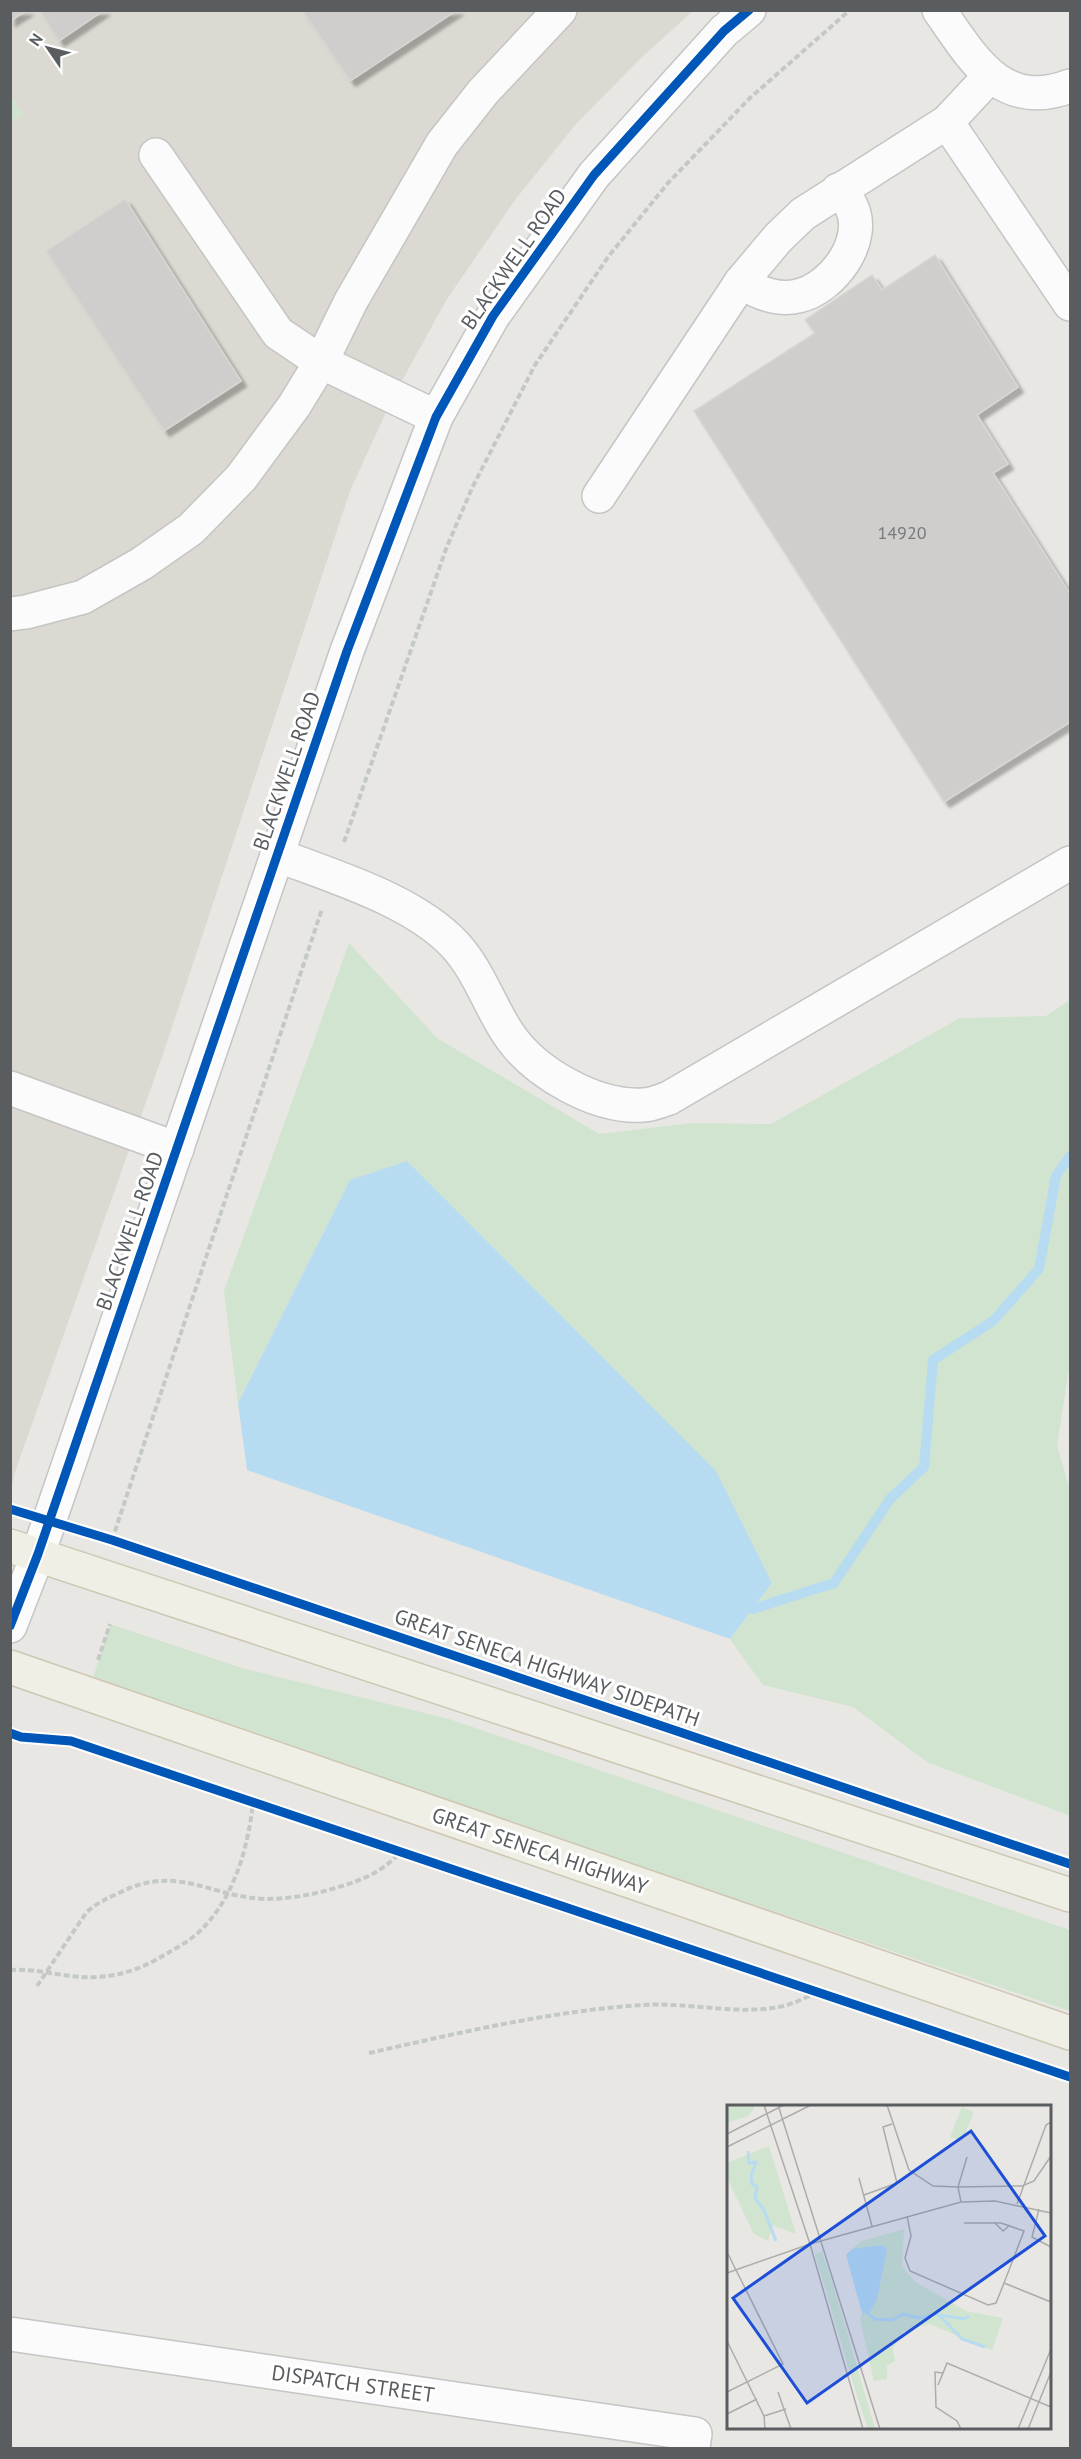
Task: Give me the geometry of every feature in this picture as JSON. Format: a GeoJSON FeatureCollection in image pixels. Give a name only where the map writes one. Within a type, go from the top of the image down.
{"type":"FeatureCollection","features":[{"type":"Feature","properties":{"kind":"main road"},"geometry":{"type":"LineString","coordinates":[[24,1550],[1071,1895]]}},
{"type":"Feature","properties":{"kind":"main road","name":"GREAT SENECA HIGHWAY"},"geometry":{"type":"LineString","coordinates":[[10,1667],[1071,2033]]}},
{"type":"Feature","properties":{"kind":"street"},"geometry":{"type":"LineString","coordinates":[[10,614],[84,597],[141,564],[191,529],[241,478],[294,406],[321,362],[356,291],[442,144],[483,92],[560,10]]}},
{"type":"Feature","properties":{"kind":"street","name":"BLACKWELL ROAD"},"geometry":{"type":"LineString","coordinates":[[10,1626],[24,1550],[177,1149],[347,651],[436,417],[493,316],[594,175],[716,21],[749,10]]}},
{"type":"Feature","properties":{"kind":"street"},"geometry":{"type":"LineString","coordinates":[[939,10],[974,62],[989,76],[1028,94],[1051,94],[1071,86]]}},
{"type":"Feature","properties":{"kind":"street"},"geometry":{"type":"LineString","coordinates":[[599,496],[741,282],[778,238],[803,214],[947,122],[989,76]]}},
{"type":"Feature","properties":{"kind":"street"},"geometry":{"type":"LineString","coordinates":[[947,122],[1071,304]]}},
{"type":"Feature","properties":{"kind":"street"},"geometry":{"type":"LineString","coordinates":[[156,155],[278,333],[321,362],[436,417]]}},
{"type":"Feature","properties":{"kind":"street"},"geometry":{"type":"LineString","coordinates":[[741,282],[759,293],[778,297],[798,296],[819,287],[842,268],[852,245],[855,223],[850,205],[838,190]]}},
{"type":"Feature","properties":{"kind":"street"},"geometry":{"type":"LineString","coordinates":[[277,855],[391,900],[429,924],[455,945],[474,971],[510,1037],[557,1080],[612,1102],[643,1105],[669,1098],[1071,862]]}},
{"type":"Feature","properties":{"kind":"street"},"geometry":{"type":"LineString","coordinates":[[10,1088],[177,1149]]}},
{"type":"Feature","properties":{"kind":"street","name":"DISPATCH STREET"},"geometry":{"type":"LineString","coordinates":[[10,2334],[694,2441]]}},
{"type":"Feature","properties":{"kind":"path"},"geometry":{"type":"LineString","coordinates":[[111,1540],[332,876],[446,549],[472,488],[535,365],[608,257],[668,183],[750,98],[850,10]]}},
{"type":"Feature","properties":{"kind":"path"},"geometry":{"type":"LineString","coordinates":[[96,1667],[110,1624]]}},
{"type":"Feature","properties":{"kind":"path"},"geometry":{"type":"LineString","coordinates":[[242,1799],[265,1806]]}},
{"type":"Feature","properties":{"kind":"path"},"geometry":{"type":"LineString","coordinates":[[10,1970],[96,1978],[130,1971],[149,1964],[181,1946],[203,1928],[227,1892],[245,1853],[254,1803]]}},
{"type":"Feature","properties":{"kind":"path"},"geometry":{"type":"LineString","coordinates":[[389,1848],[412,1855]]}},
{"type":"Feature","properties":{"kind":"path"},"geometry":{"type":"LineString","coordinates":[[37,1986],[94,1904],[135,1885],[154,1880],[176,1880],[265,1899],[318,1893],[357,1882],[376,1873],[390,1864],[400,1852]]}},
{"type":"Feature","properties":{"kind":"path"},"geometry":{"type":"LineString","coordinates":[[806,1988],[829,1996]]}},
{"type":"Feature","properties":{"kind":"path"},"geometry":{"type":"LineString","coordinates":[[369,2053],[482,2027],[526,2020],[643,2005],[738,2010],[784,2006],[818,1992]]}},
{"type":"Feature","properties":{"kind":"shaded area"},"geometry":{"type":"Polygon","coordinates":[[[11,11],[693,11],[641,58],[576,124],[515,200],[447,299],[393,397],[350,491],[162,1057],[15,1472],[11,1489],[11,11]]]}},
{"type":"Feature","properties":{"kind":"green space"},"geometry":{"type":"Polygon","coordinates":[[[10,94],[24,114],[11,122],[10,122],[10,94]]]}},
{"type":"Feature","properties":{"kind":"green space"},"geometry":{"type":"Polygon","coordinates":[[[349,943],[437,1038],[599,1134],[693,1123],[771,1124],[960,1018],[1046,1016],[1070,1000],[1070,1361],[1057,1446],[1070,1491],[1070,1816],[927,1762],[853,1707],[763,1685],[730,1639],[772,1583],[350,1180],[238,1403],[224,1291],[349,943]]]}},
{"type":"Feature","properties":{"kind":"green space"},"geometry":{"type":"Polygon","coordinates":[[[110,1624],[242,1668],[449,1719],[1070,1930],[1070,2011],[117,1690],[93,1678],[110,1624]]]}},
{"type":"Feature","properties":{"kind":"water"},"geometry":{"type":"Polygon","coordinates":[[[407,1161],[716,1471],[772,1583],[730,1639],[247,1470],[238,1403],[350,1180],[407,1161]]]}},
{"type":"Feature","properties":{"kind":"building"},"geometry":{"type":"Polygon","coordinates":[[[10,10],[27,10],[10,21],[10,10]]]}},
{"type":"Feature","properties":{"kind":"building"},"geometry":{"type":"Polygon","coordinates":[[[39,10],[104,10],[59,41],[39,10]]]}},
{"type":"Feature","properties":{"kind":"building"},"geometry":{"type":"Polygon","coordinates":[[[302,10],[457,10],[350,81],[302,10]]]}},
{"type":"Feature","properties":{"kind":"building"},"geometry":{"type":"Polygon","coordinates":[[[125,199],[241,381],[164,431],[46,251],[125,199]]]}},
{"type":"Feature","properties":{"kind":"building"},"geometry":{"type":"Polygon","coordinates":[[[935,255],[1018,387],[977,415],[1008,464],[993,473],[1070,594],[1070,722],[944,802],[694,411],[815,333],[805,320],[872,275],[882,290],[935,255]]]}},
{"type":"Feature","properties":{"kind":"waterway"},"geometry":{"type":"LineString","coordinates":[[753,1609],[834,1583],[890,1499],[924,1467],[933,1360],[993,1321],[1039,1269],[1056,1176],[1070,1156]]}},
{"type":"Feature","properties":{"kind":"cycle path"},"geometry":{"type":"LineString","coordinates":[[10,1626],[38,1554],[347,651],[436,417],[493,316],[594,175],[724,31],[749,10]]}},
{"type":"Feature","properties":{"kind":"cycle path","name":"GREAT SENECA HIGHWAY SIDEPATH"},"geometry":{"type":"LineString","coordinates":[[10,1509],[112,1540],[1070,1864]]}},
{"type":"Feature","properties":{"kind":"cycle path"},"geometry":{"type":"LineString","coordinates":[[10,1733],[21,1737],[71,1741],[1070,2077]]}}]}
